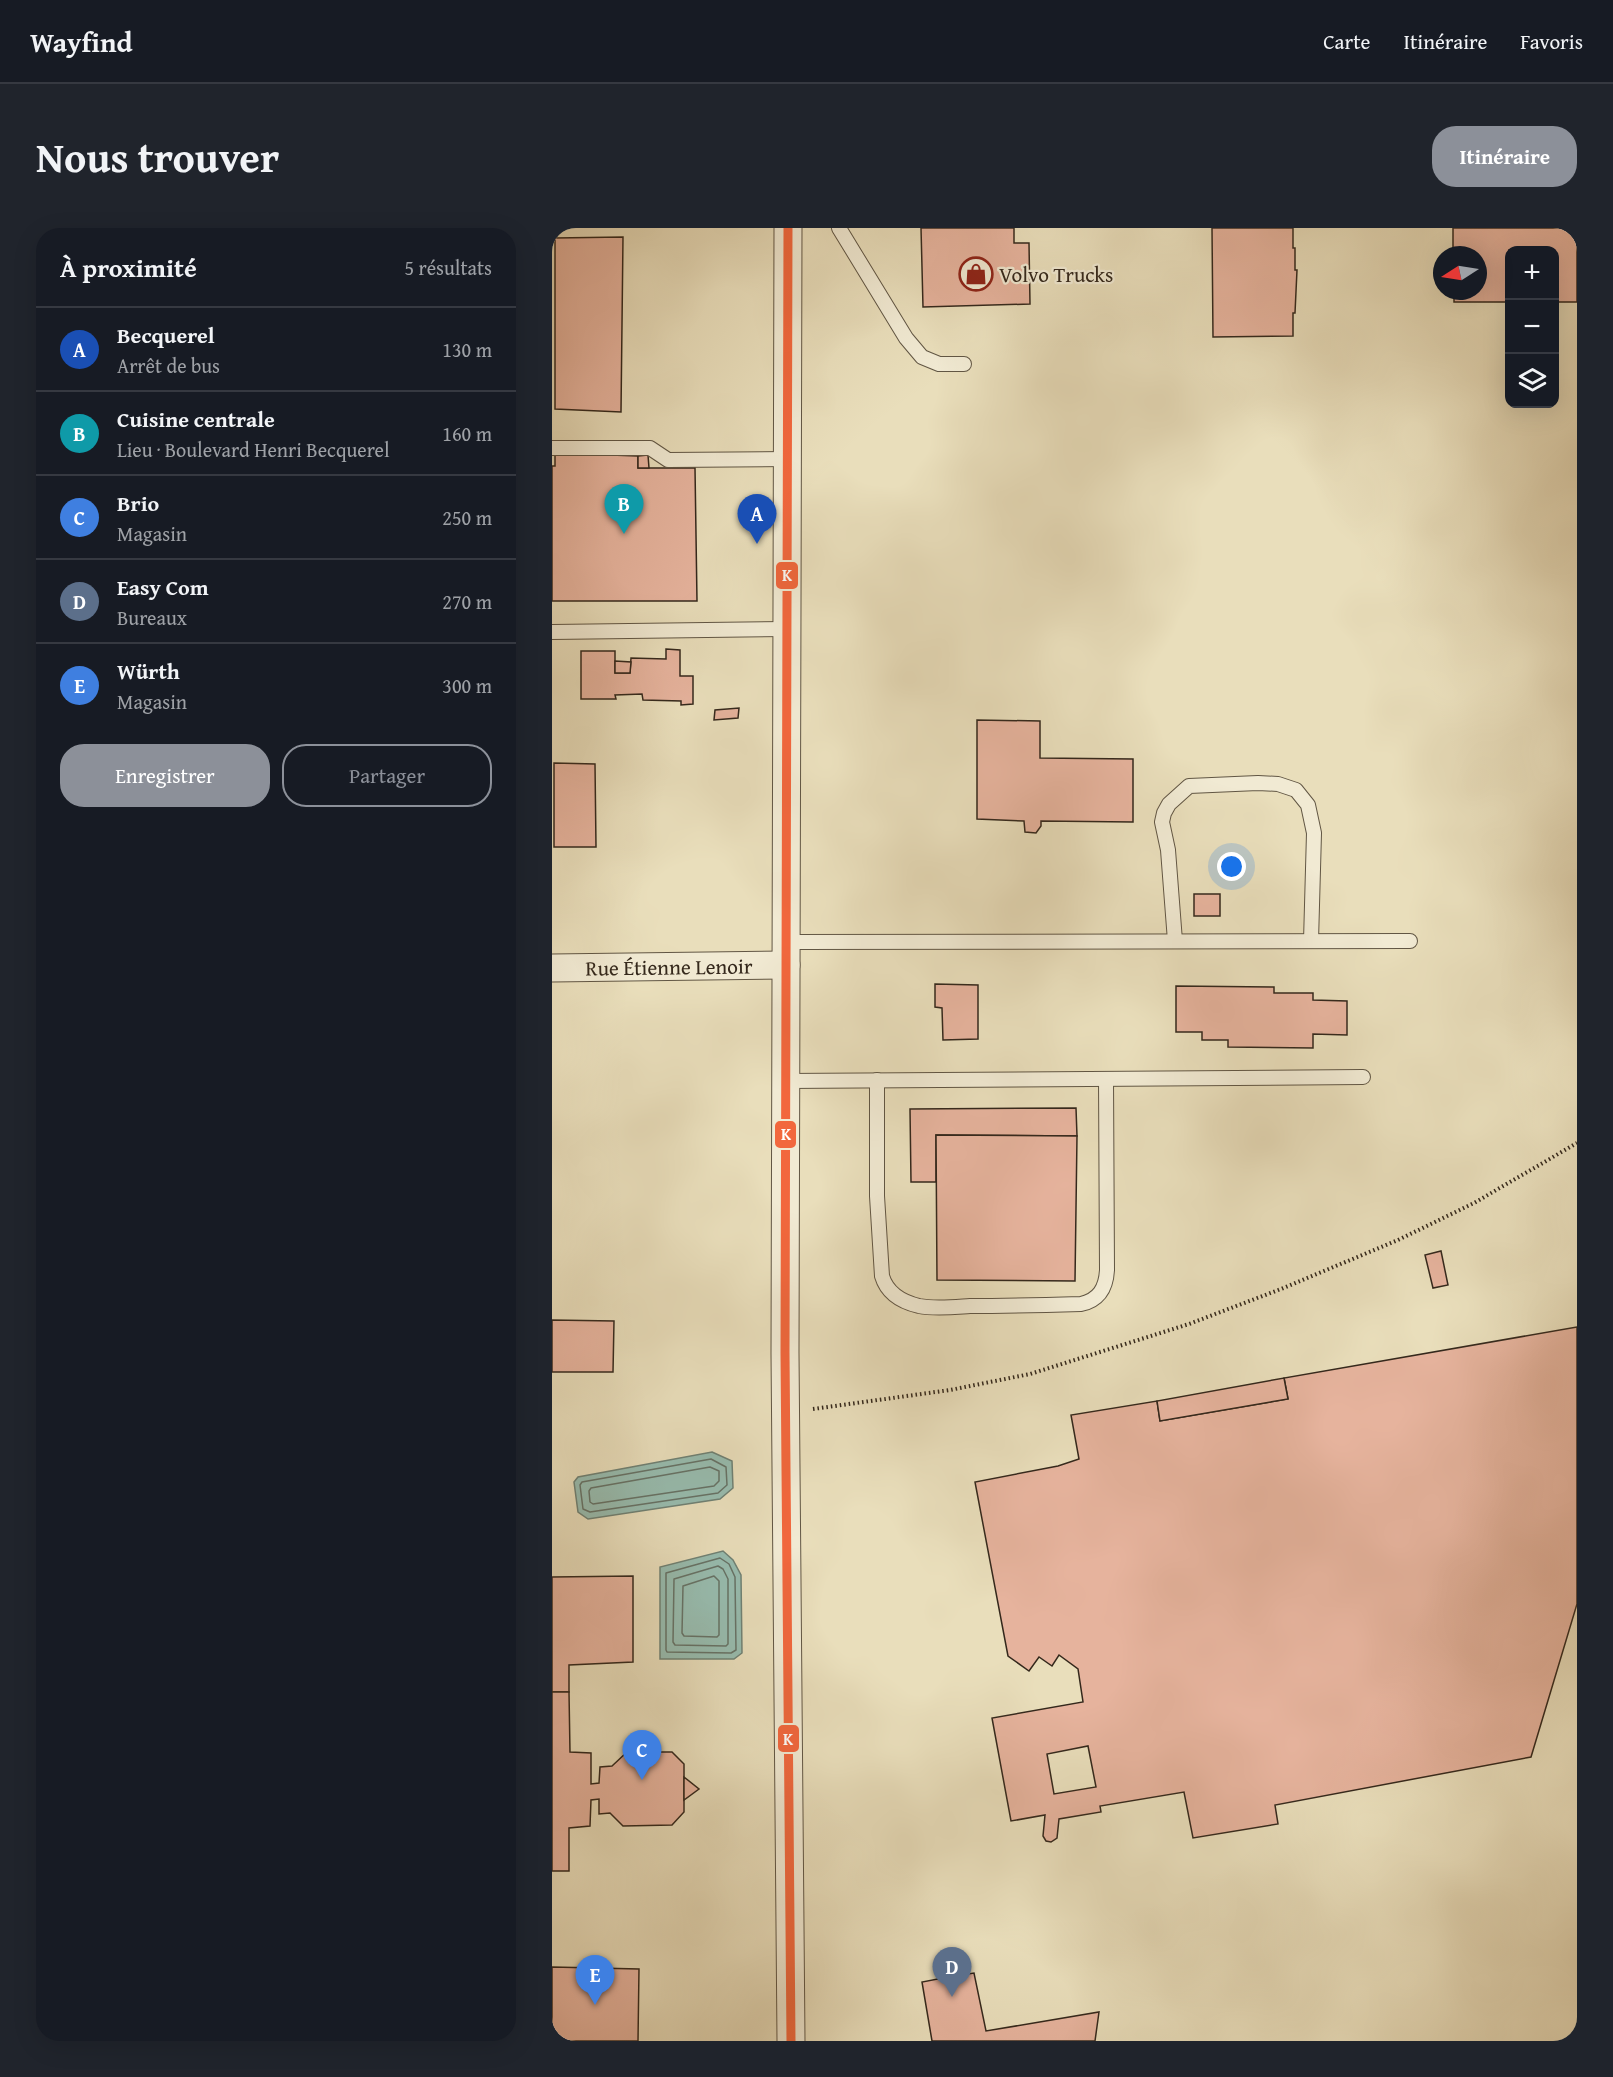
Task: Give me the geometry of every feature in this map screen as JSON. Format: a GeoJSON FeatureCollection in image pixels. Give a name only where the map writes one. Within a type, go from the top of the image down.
{"type":"FeatureCollection","features":[{"type":"Feature","properties":{"kind":"street"},"geometry":{"type":"LineString","coordinates":[[788,228],[785,1413],[791,2041]]}},
{"type":"Feature","properties":{"kind":"street","name":"Rue Étienne Lenoir"},"geometry":{"type":"LineString","coordinates":[[552,968],[786,953]]}},
{"type":"Feature","properties":{"kind":"lane"},"geometry":{"type":"LineString","coordinates":[[839,228],[906,338],[922,357],[939,364],[964,364]]}},
{"type":"Feature","properties":{"kind":"lane"},"geometry":{"type":"LineString","coordinates":[[552,448],[650,448],[668,460],[788,459]]}},
{"type":"Feature","properties":{"kind":"lane"},"geometry":{"type":"LineString","coordinates":[[552,632],[787,628]]}},
{"type":"Feature","properties":{"kind":"lane"},"geometry":{"type":"LineString","coordinates":[[1175,941],[1168,850],[1162,822],[1164,813],[1169,804],[1189,786],[1258,783],[1278,784],[1296,790],[1308,805],[1314,833],[1311,941]]}},
{"type":"Feature","properties":{"kind":"lane"},"geometry":{"type":"LineString","coordinates":[[786,953],[1175,941],[1410,941]]}},
{"type":"Feature","properties":{"kind":"lane"},"geometry":{"type":"LineString","coordinates":[[785,1081],[1363,1077]]}},
{"type":"Feature","properties":{"kind":"lane"},"geometry":{"type":"LineString","coordinates":[[877,1080],[878,1196],[884,1284],[890,1292],[903,1301],[921,1306],[946,1307],[1081,1304],[1092,1301],[1102,1289],[1106,1283],[1107,1270],[1106,1079]]}},
{"type":"Feature","properties":{"kind":"path"},"geometry":{"type":"LineString","coordinates":[[785,1413],[950,1390],[1030,1374],[1189,1324],[1281,1289],[1398,1240],[1474,1203],[1577,1143]]}},
{"type":"Feature","properties":{"kind":"water"},"geometry":{"type":"Polygon","coordinates":[[[712,1452],[732,1461],[733,1488],[720,1499],[588,1519],[578,1512],[574,1482],[578,1477],[712,1452]]]}},
{"type":"Feature","properties":{"kind":"water"},"geometry":{"type":"Polygon","coordinates":[[[723,1551],[733,1560],[741,1575],[742,1653],[734,1659],[660,1659],[660,1567],[723,1551]]]}},
{"type":"Feature","properties":{"kind":"building","name":"Volvo Trucks"},"geometry":{"type":"Polygon","coordinates":[[[921,228],[1014,228],[1014,243],[1029,243],[1030,304],[923,307],[921,228]]]}},
{"type":"Feature","properties":{"kind":"building"},"geometry":{"type":"Polygon","coordinates":[[[1212,228],[1293,228],[1295,270],[1297,270],[1293,336],[1213,337],[1212,228]]]}},
{"type":"Feature","properties":{"kind":"building"},"geometry":{"type":"Polygon","coordinates":[[[1453,228],[1577,228],[1577,302],[1559,302],[1559,246],[1505,246],[1505,302],[1454,302],[1454,300],[1487,300],[1487,246],[1453,246],[1453,228]]]}},
{"type":"Feature","properties":{"kind":"building"},"geometry":{"type":"Polygon","coordinates":[[[623,237],[621,412],[555,409],[555,238],[623,237]]]}},
{"type":"Feature","properties":{"kind":"building"},"geometry":{"type":"Polygon","coordinates":[[[555,453],[638,456],[638,468],[695,468],[697,601],[552,601],[552,466],[555,466],[555,453]]]}},
{"type":"Feature","properties":{"kind":"building"},"geometry":{"type":"Polygon","coordinates":[[[648,455],[649,468],[638,468],[638,456],[648,455]]]}},
{"type":"Feature","properties":{"kind":"building"},"geometry":{"type":"Polygon","coordinates":[[[666,649],[680,650],[680,676],[693,676],[693,704],[681,705],[681,701],[643,700],[642,694],[615,695],[616,699],[581,699],[581,651],[615,651],[615,673],[630,673],[631,658],[666,659],[666,649]]]}},
{"type":"Feature","properties":{"kind":"building"},"geometry":{"type":"Polygon","coordinates":[[[615,661],[631,662],[630,673],[615,673],[615,661]]]}},
{"type":"Feature","properties":{"kind":"building"},"geometry":{"type":"Polygon","coordinates":[[[739,708],[738,718],[714,720],[715,710],[739,708]]]}},
{"type":"Feature","properties":{"kind":"building"},"geometry":{"type":"Polygon","coordinates":[[[977,720],[1040,721],[1040,758],[1133,759],[1133,822],[1041,821],[1041,826],[1036,833],[1025,832],[1024,821],[977,819],[977,720]]]}},
{"type":"Feature","properties":{"kind":"building"},"geometry":{"type":"Polygon","coordinates":[[[554,763],[595,764],[596,847],[554,847],[554,763]]]}},
{"type":"Feature","properties":{"kind":"building"},"geometry":{"type":"Polygon","coordinates":[[[1194,894],[1220,894],[1220,916],[1194,916],[1194,894]]]}},
{"type":"Feature","properties":{"kind":"building"},"geometry":{"type":"Polygon","coordinates":[[[935,984],[978,985],[978,1039],[943,1040],[942,1008],[935,1007],[935,984]]]}},
{"type":"Feature","properties":{"kind":"building"},"geometry":{"type":"Polygon","coordinates":[[[1176,986],[1274,987],[1274,993],[1313,993],[1313,1000],[1347,1001],[1347,1035],[1313,1034],[1313,1048],[1228,1047],[1228,1040],[1202,1040],[1202,1032],[1176,1032],[1176,986]]]}},
{"type":"Feature","properties":{"kind":"building"},"geometry":{"type":"Polygon","coordinates":[[[1076,1108],[1077,1136],[936,1135],[936,1182],[911,1182],[910,1109],[1076,1108]]]}},
{"type":"Feature","properties":{"kind":"building"},"geometry":{"type":"Polygon","coordinates":[[[936,1135],[1077,1136],[1075,1281],[937,1280],[936,1135]]]}},
{"type":"Feature","properties":{"kind":"building"},"geometry":{"type":"Polygon","coordinates":[[[1441,1251],[1448,1285],[1433,1288],[1425,1255],[1441,1251]]]}},
{"type":"Feature","properties":{"kind":"building"},"geometry":{"type":"Polygon","coordinates":[[[552,1320],[614,1321],[613,1372],[552,1372],[552,1320]]]}},
{"type":"Feature","properties":{"kind":"building"},"geometry":{"type":"Polygon","coordinates":[[[1577,1327],[1577,1604],[1531,1757],[1275,1805],[1278,1824],[1193,1838],[1184,1792],[1100,1806],[1101,1812],[1059,1819],[1057,1838],[1051,1842],[1046,1841],[1043,1836],[1045,1815],[1011,1821],[992,1718],[1083,1702],[1078,1669],[1059,1655],[1052,1666],[1039,1657],[1029,1671],[1008,1656],[975,1482],[1058,1466],[1079,1459],[1071,1415],[1157,1401],[1160,1421],[1288,1399],[1284,1378],[1577,1327]],[[1088,1746],[1047,1754],[1054,1794],[1096,1787],[1088,1746]]]}},
{"type":"Feature","properties":{"kind":"building"},"geometry":{"type":"Polygon","coordinates":[[[1284,1378],[1288,1399],[1160,1421],[1157,1401],[1284,1378]]]}},
{"type":"Feature","properties":{"kind":"building"},"geometry":{"type":"Polygon","coordinates":[[[633,1576],[633,1662],[569,1665],[569,1692],[552,1692],[552,1577],[633,1576]]]}},
{"type":"Feature","properties":{"kind":"building"},"geometry":{"type":"Polygon","coordinates":[[[552,1692],[569,1692],[570,1752],[591,1753],[591,1784],[599,1783],[600,1767],[612,1766],[627,1752],[672,1752],[684,1764],[684,1812],[672,1825],[623,1826],[610,1813],[599,1814],[599,1799],[591,1800],[590,1826],[569,1828],[569,1871],[552,1871],[552,1692]]]}},
{"type":"Feature","properties":{"kind":"building"},"geometry":{"type":"Polygon","coordinates":[[[684,1777],[699,1789],[684,1800],[684,1777]]]}},
{"type":"Feature","properties":{"kind":"building"},"geometry":{"type":"Polygon","coordinates":[[[935,1965],[961,1972],[962,1975],[974,1973],[986,2031],[1099,2012],[1095,2041],[932,2041],[922,1982],[938,1979],[935,1965]]]}},
{"type":"Feature","properties":{"kind":"building"},"geometry":{"type":"Polygon","coordinates":[[[552,1967],[639,1969],[638,2041],[552,2041],[552,1967]]]}},
{"type":"Feature","properties":{"kind":"transit line","name":"K"},"geometry":{"type":"LineString","coordinates":[[788,228],[785,1353],[791,2041]]}},
{"type":"Feature","properties":{"kind":"place","name":"Volvo Trucks"},"geometry":{"type":"Point","coordinates":[976,274]}},
{"type":"Feature","properties":{"kind":"place","name":"Cuisine centrale"},"geometry":{"type":"Point","coordinates":[624,534]}},
{"type":"Feature","properties":{"kind":"place","name":"Becquerel"},"geometry":{"type":"Point","coordinates":[757,544]}},
{"type":"Feature","properties":{"kind":"place","name":"Brio"},"geometry":{"type":"Point","coordinates":[642,1780]}},
{"type":"Feature","properties":{"kind":"place","name":"Easy Com"},"geometry":{"type":"Point","coordinates":[952,1997]}},
{"type":"Feature","properties":{"kind":"place","name":"Würth"},"geometry":{"type":"Point","coordinates":[595,2005]}}]}
